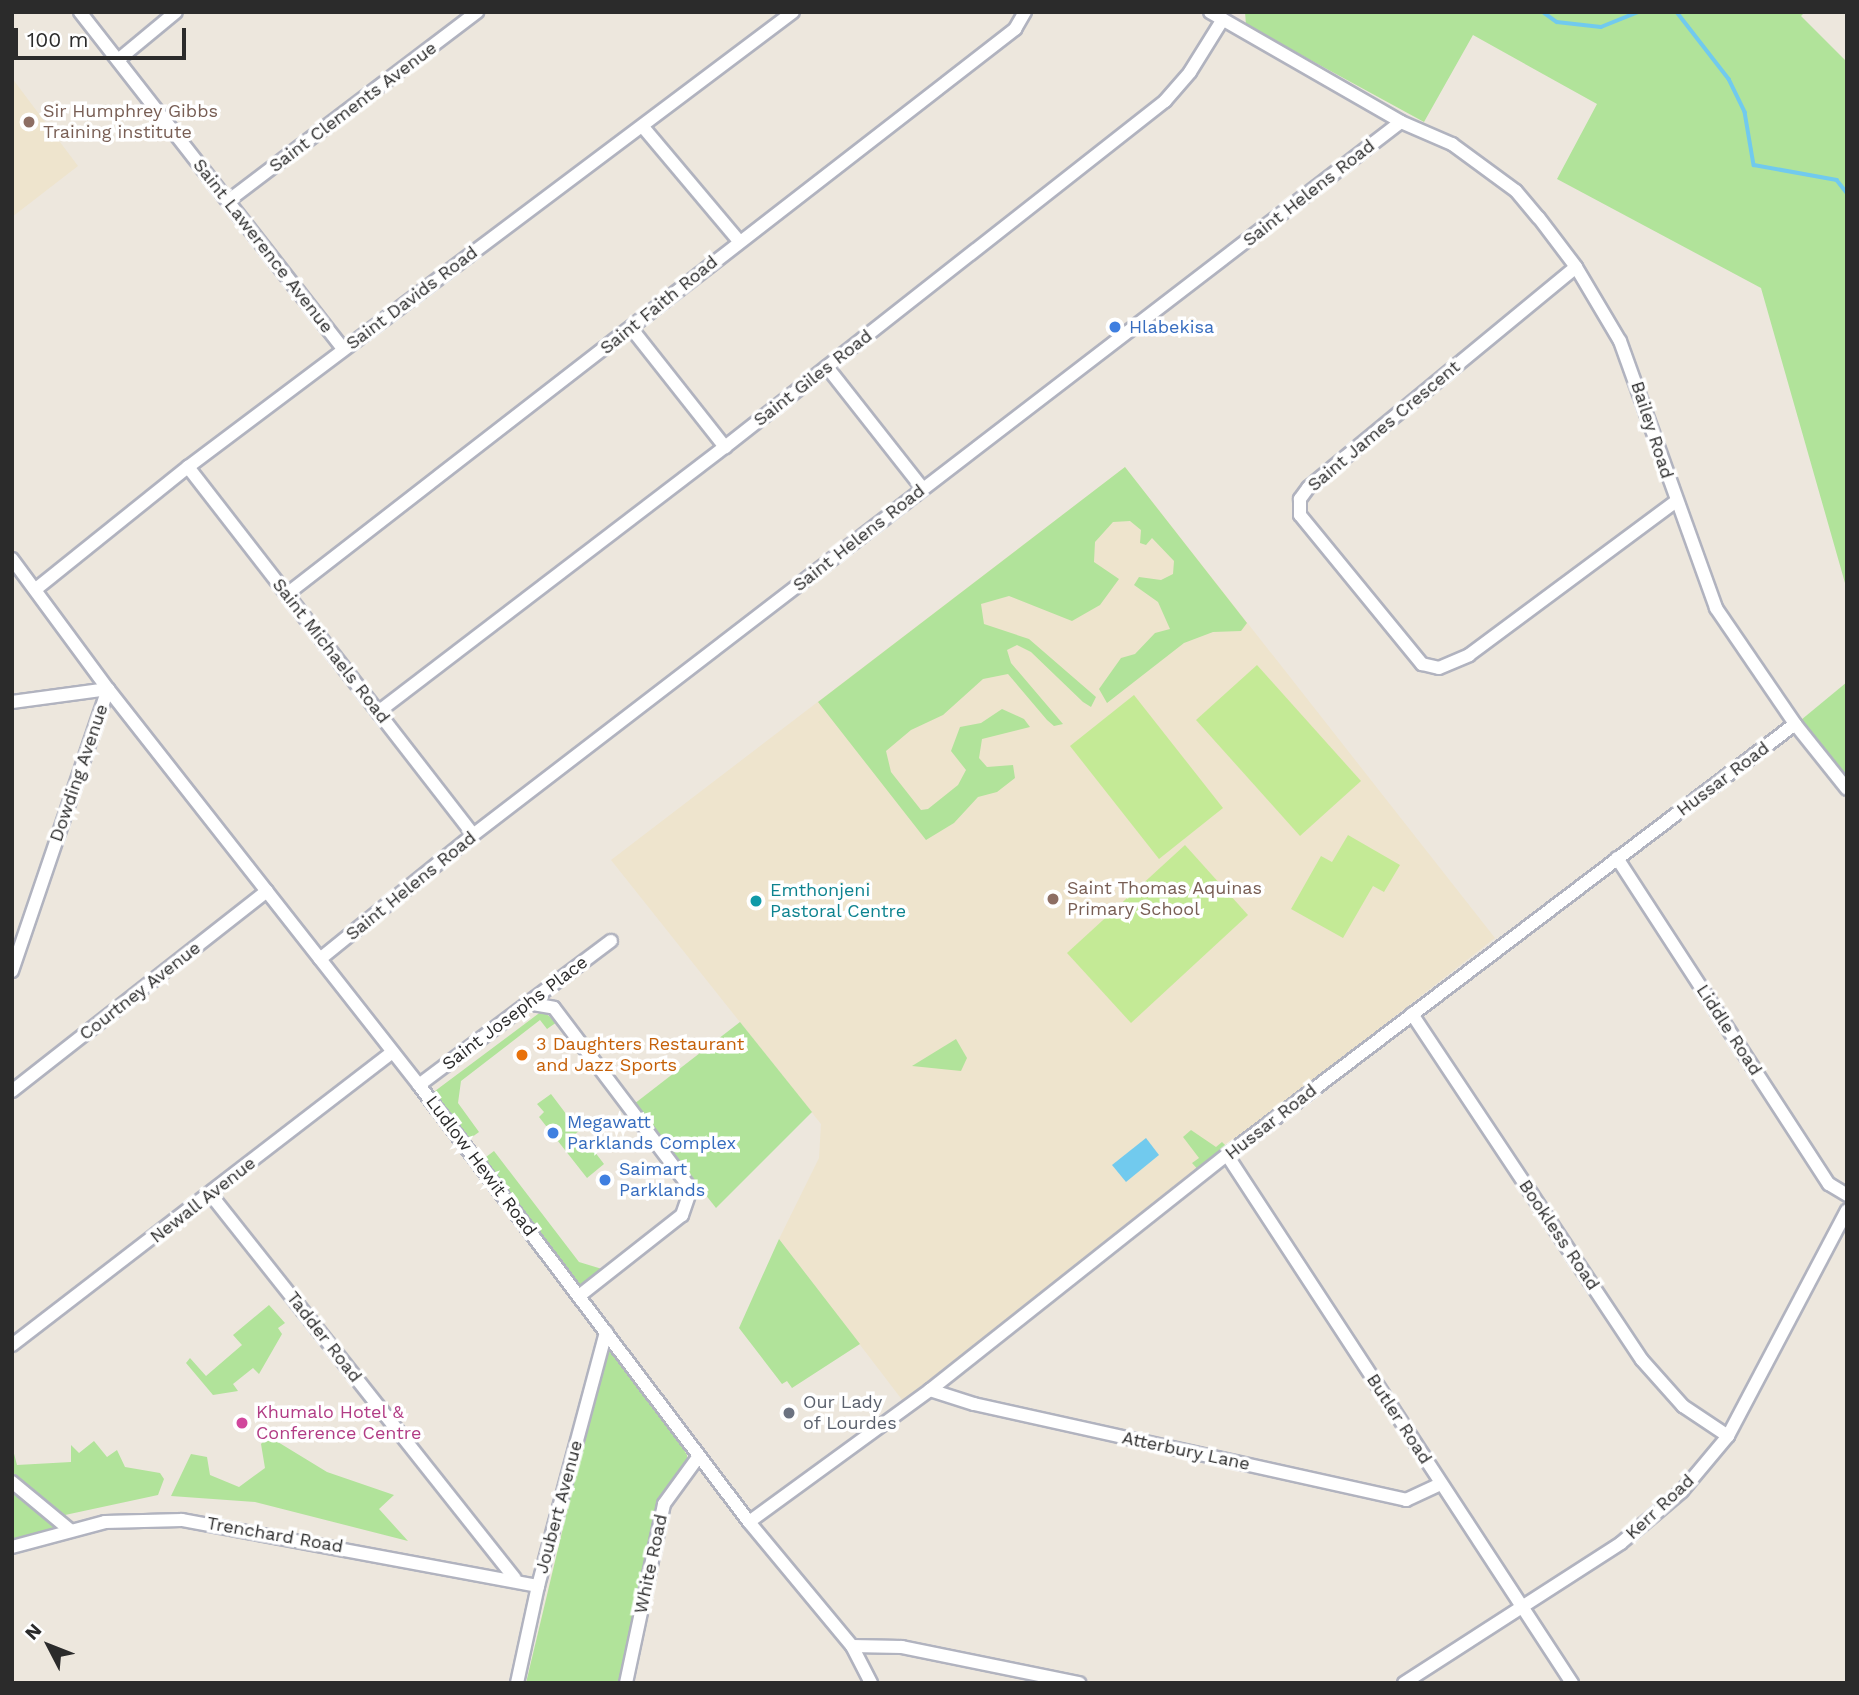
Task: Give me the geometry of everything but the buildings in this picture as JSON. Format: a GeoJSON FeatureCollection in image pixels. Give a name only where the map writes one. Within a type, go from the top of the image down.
{"type":"FeatureCollection","features":[{"type":"Feature","properties":{"kind":"street","name":"Saint Lawerence Avenue"},"geometry":{"type":"LineString","coordinates":[[80,12],[343,349]]}},
{"type":"Feature","properties":{"kind":"street"},"geometry":{"type":"LineString","coordinates":[[118,60],[176,12]]}},
{"type":"Feature","properties":{"kind":"street","name":"Saint Clements Avenue"},"geometry":{"type":"LineString","coordinates":[[228,201],[477,12]]}},
{"type":"Feature","properties":{"kind":"street","name":"Saint Davids Road"},"geometry":{"type":"LineString","coordinates":[[36,589],[188,467],[793,12]]}},
{"type":"Feature","properties":{"kind":"street","name":"Saint Faith Road"},"geometry":{"type":"LineString","coordinates":[[287,594],[1015,29],[1025,12]]}},
{"type":"Feature","properties":{"kind":"street","name":"Bailey Road"},"geometry":{"type":"LineString","coordinates":[[1210,12],[1401,122],[1452,144],[1516,191],[1576,267],[1620,341],[1656,433],[1675,502],[1716,608],[1796,724],[1847,789]]}},
{"type":"Feature","properties":{"kind":"street","name":"Saint Giles Road"},"geometry":{"type":"LineString","coordinates":[[378,712],[725,447],[1165,101],[1190,72],[1223,19]]}},
{"type":"Feature","properties":{"kind":"street","name":"Saint Helens Road"},"geometry":{"type":"LineString","coordinates":[[320,959],[473,835],[1401,122]]}},
{"type":"Feature","properties":{"kind":"street"},"geometry":{"type":"LineString","coordinates":[[643,127],[739,241]]}},
{"type":"Feature","properties":{"kind":"street","name":"Saint James Crescent"},"geometry":{"type":"LineString","coordinates":[[1576,267],[1308,488],[1300,499],[1300,515],[1422,664],[1439,668],[1469,655],[1675,502]]}},
{"type":"Feature","properties":{"kind":"street"},"geometry":{"type":"LineString","coordinates":[[631,328],[725,447]]}},
{"type":"Feature","properties":{"kind":"street"},"geometry":{"type":"LineString","coordinates":[[827,367],[923,488]]}},
{"type":"Feature","properties":{"kind":"street","name":"Saint Michaels Road"},"geometry":{"type":"LineString","coordinates":[[188,467],[473,835]]}},
{"type":"Feature","properties":{"kind":"street","name":"Dowding Avenue"},"geometry":{"type":"LineString","coordinates":[[12,559],[108,689],[12,971]]}},
{"type":"Feature","properties":{"kind":"street"},"geometry":{"type":"LineString","coordinates":[[12,702],[108,689]]}},
{"type":"Feature","properties":{"kind":"street","name":"Ludlow Hewit Road"},"geometry":{"type":"LineString","coordinates":[[108,689],[419,1085],[749,1522],[852,1646],[871,1683]]}},
{"type":"Feature","properties":{"kind":"street","name":"Hussar Road"},"geometry":{"type":"LineString","coordinates":[[749,1522],[930,1390],[1227,1155],[1796,724]]}},
{"type":"Feature","properties":{"kind":"street","name":"Liddle Road"},"geometry":{"type":"LineString","coordinates":[[1617,858],[1829,1184],[1847,1195]]}},
{"type":"Feature","properties":{"kind":"street","name":"Courtney Avenue"},"geometry":{"type":"LineString","coordinates":[[12,1091],[268,891]]}},
{"type":"Feature","properties":{"kind":"street","name":"Saint Josephs Place"},"geometry":{"type":"LineString","coordinates":[[419,1085],[611,941]]}},
{"type":"Feature","properties":{"kind":"street"},"geometry":{"type":"LineString","coordinates":[[527,1003],[554,1008],[691,1189],[682,1215],[579,1296]]}},
{"type":"Feature","properties":{"kind":"street","name":"Bookless Road"},"geometry":{"type":"LineString","coordinates":[[1412,1014],[1642,1360],[1683,1406],[1728,1436]]}},
{"type":"Feature","properties":{"kind":"street","name":"Newall Avenue"},"geometry":{"type":"LineString","coordinates":[[12,1345],[211,1195],[392,1052]]}},
{"type":"Feature","properties":{"kind":"street","name":"Butler Road"},"geometry":{"type":"LineString","coordinates":[[1227,1155],[1572,1683]]}},
{"type":"Feature","properties":{"kind":"street","name":"Tadder Road"},"geometry":{"type":"LineString","coordinates":[[211,1195],[515,1578]]}},
{"type":"Feature","properties":{"kind":"street","name":"Kerr Road"},"geometry":{"type":"LineString","coordinates":[[1404,1683],[1648,1521],[1682,1491],[1728,1436],[1847,1210]]}},
{"type":"Feature","properties":{"kind":"street","name":"Joubert Avenue"},"geometry":{"type":"LineString","coordinates":[[517,1683],[538,1586],[606,1332]]}},
{"type":"Feature","properties":{"kind":"street","name":"Atterbury Lane"},"geometry":{"type":"LineString","coordinates":[[930,1390],[974,1404],[1406,1500],[1441,1484]]}},
{"type":"Feature","properties":{"kind":"street","name":"White Road"},"geometry":{"type":"LineString","coordinates":[[626,1683],[664,1504],[699,1456]]}},
{"type":"Feature","properties":{"kind":"street"},"geometry":{"type":"LineString","coordinates":[[12,1482],[70,1530]]}},
{"type":"Feature","properties":{"kind":"street","name":"Trenchard Road"},"geometry":{"type":"LineString","coordinates":[[12,1547],[105,1522],[182,1520],[515,1578],[538,1586]]}},
{"type":"Feature","properties":{"kind":"street"},"geometry":{"type":"LineString","coordinates":[[852,1646],[902,1647],[1079,1683]]}},
{"type":"Feature","properties":{"kind":"shaded area","name":"Sir Humphrey Gibbs Training institute"},"geometry":{"type":"Polygon","coordinates":[[[12,78],[78,166],[12,217],[12,78]]]}},
{"type":"Feature","properties":{"kind":"shaded area","name":"Saint Thomas Aquinas Primary School"},"geometry":{"type":"Polygon","coordinates":[[[1125,467],[1495,938],[903,1401],[779,1239],[819,1158],[821,1124],[611,860],[1125,467]]]}},
{"type":"Feature","properties":{"kind":"green space"},"geometry":{"type":"Polygon","coordinates":[[[1245,12],[1805,12],[1801,16],[1847,62],[1847,590],[1761,288],[1557,179],[1597,104],[1473,35],[1424,122],[1246,25],[1245,12]]]}},
{"type":"Feature","properties":{"kind":"green space"},"geometry":{"type":"Polygon","coordinates":[[[1125,467],[1247,623],[1241,631],[1213,632],[1184,643],[1107,703],[1099,689],[1121,658],[1135,654],[1155,633],[1170,629],[1158,602],[1134,585],[1139,577],[1161,580],[1173,574],[1174,561],[1152,538],[1146,545],[1140,543],[1141,530],[1130,521],[1113,522],[1095,542],[1094,562],[1119,579],[1100,605],[1072,621],[1009,596],[981,604],[984,624],[1029,639],[1096,697],[1091,707],[1083,702],[1031,652],[1017,645],[1007,650],[1011,663],[1063,724],[1054,726],[1047,720],[1008,674],[983,679],[943,715],[911,730],[886,751],[891,772],[921,810],[928,809],[958,785],[966,770],[951,751],[960,727],[981,723],[1002,709],[1024,719],[1030,727],[982,739],[979,758],[987,767],[1013,765],[1015,778],[997,792],[978,797],[954,823],[926,840],[818,702],[1125,467]]]}},
{"type":"Feature","properties":{"kind":"green space"},"geometry":{"type":"Polygon","coordinates":[[[1257,665],[1361,781],[1300,836],[1196,720],[1257,665]]]}},
{"type":"Feature","properties":{"kind":"green space"},"geometry":{"type":"Polygon","coordinates":[[[1847,682],[1847,778],[1801,720],[1847,682]]]}},
{"type":"Feature","properties":{"kind":"green space"},"geometry":{"type":"Polygon","coordinates":[[[1134,695],[1223,808],[1159,859],[1070,746],[1134,695]]]}},
{"type":"Feature","properties":{"kind":"green space"},"geometry":{"type":"Polygon","coordinates":[[[1348,835],[1400,865],[1384,892],[1373,886],[1343,938],[1291,909],[1321,856],[1332,862],[1348,835]]]}},
{"type":"Feature","properties":{"kind":"green space"},"geometry":{"type":"Polygon","coordinates":[[[1185,845],[1248,915],[1131,1023],[1067,953],[1185,845]]]}},
{"type":"Feature","properties":{"kind":"green space"},"geometry":{"type":"Polygon","coordinates":[[[542,1011],[557,1022],[547,1029],[540,1020],[461,1081],[458,1103],[479,1132],[468,1140],[435,1091],[542,1011]]]}},
{"type":"Feature","properties":{"kind":"green space"},"geometry":{"type":"Polygon","coordinates":[[[740,1022],[812,1112],[716,1208],[634,1104],[740,1022]]]}},
{"type":"Feature","properties":{"kind":"green space"},"geometry":{"type":"Polygon","coordinates":[[[956,1039],[967,1058],[961,1071],[912,1066],[956,1039]]]}},
{"type":"Feature","properties":{"kind":"green space"},"geometry":{"type":"Polygon","coordinates":[[[551,1094],[579,1131],[571,1137],[582,1153],[591,1147],[604,1164],[587,1178],[539,1117],[544,1112],[537,1104],[551,1094]]]}},
{"type":"Feature","properties":{"kind":"green space"},"geometry":{"type":"Polygon","coordinates":[[[1191,1130],[1216,1147],[1222,1142],[1230,1150],[1201,1173],[1192,1163],[1199,1158],[1183,1137],[1191,1130]]]}},
{"type":"Feature","properties":{"kind":"green space"},"geometry":{"type":"Polygon","coordinates":[[[494,1151],[579,1262],[602,1269],[580,1288],[482,1160],[494,1151]]]}},
{"type":"Feature","properties":{"kind":"green space"},"geometry":{"type":"Polygon","coordinates":[[[779,1239],[860,1344],[792,1388],[787,1381],[782,1384],[739,1328],[779,1239]]]}},
{"type":"Feature","properties":{"kind":"green space"},"geometry":{"type":"Polygon","coordinates":[[[269,1305],[285,1323],[278,1328],[282,1334],[259,1374],[253,1368],[233,1384],[238,1391],[213,1395],[186,1363],[190,1358],[206,1376],[242,1345],[233,1335],[269,1305]]]}},
{"type":"Feature","properties":{"kind":"green space"},"geometry":{"type":"Polygon","coordinates":[[[608,1339],[672,1430],[687,1455],[687,1465],[662,1501],[623,1683],[526,1683],[608,1339]]]}},
{"type":"Feature","properties":{"kind":"green space"},"geometry":{"type":"Polygon","coordinates":[[[268,1436],[327,1472],[394,1495],[379,1509],[408,1541],[255,1502],[171,1496],[191,1454],[207,1457],[210,1475],[239,1487],[265,1468],[261,1444],[268,1436]]]}},
{"type":"Feature","properties":{"kind":"green space"},"geometry":{"type":"Polygon","coordinates":[[[94,1441],[107,1457],[117,1450],[125,1467],[160,1473],[164,1479],[158,1495],[65,1515],[12,1472],[12,1446],[17,1465],[71,1462],[71,1445],[79,1453],[94,1441]]]}},
{"type":"Feature","properties":{"kind":"green space"},"geometry":{"type":"Polygon","coordinates":[[[12,1487],[63,1529],[12,1545],[12,1487]]]}},
{"type":"Feature","properties":{"kind":"water"},"geometry":{"type":"Polygon","coordinates":[[[1146,1138],[1159,1155],[1126,1182],[1112,1165],[1146,1138]]]}},
{"type":"Feature","properties":{"kind":"waterway"},"geometry":{"type":"LineString","coordinates":[[1543,12],[1557,22],[1601,27],[1638,12]]}},
{"type":"Feature","properties":{"kind":"waterway"},"geometry":{"type":"LineString","coordinates":[[1677,12],[1729,79],[1745,112],[1754,165],[1837,180],[1847,193]]}},
{"type":"Feature","properties":{"kind":"place","name":"Sir Humphrey Gibbs Training institute"},"geometry":{"type":"Point","coordinates":[29,122]}},
{"type":"Feature","properties":{"kind":"place","name":"Hlabekisa"},"geometry":{"type":"Point","coordinates":[1115,327]}},
{"type":"Feature","properties":{"kind":"place","name":"Saint Thomas Aquinas Primary School"},"geometry":{"type":"Point","coordinates":[1053,899]}},
{"type":"Feature","properties":{"kind":"place","name":"Emthonjeni Pastoral Centre"},"geometry":{"type":"Point","coordinates":[756,901]}},
{"type":"Feature","properties":{"kind":"place","name":"3 Daughters Restaurant and Jazz Sports"},"geometry":{"type":"Point","coordinates":[522,1055]}},
{"type":"Feature","properties":{"kind":"place","name":"Megawatt Parklands Complex"},"geometry":{"type":"Point","coordinates":[553,1133]}},
{"type":"Feature","properties":{"kind":"place","name":"Saimart Parklands"},"geometry":{"type":"Point","coordinates":[605,1180]}},
{"type":"Feature","properties":{"kind":"place","name":"Our Lady of Lourdes"},"geometry":{"type":"Point","coordinates":[789,1413]}},
{"type":"Feature","properties":{"kind":"place","name":"Khumalo Hotel & Conference Centre"},"geometry":{"type":"Point","coordinates":[242,1423]}}]}
